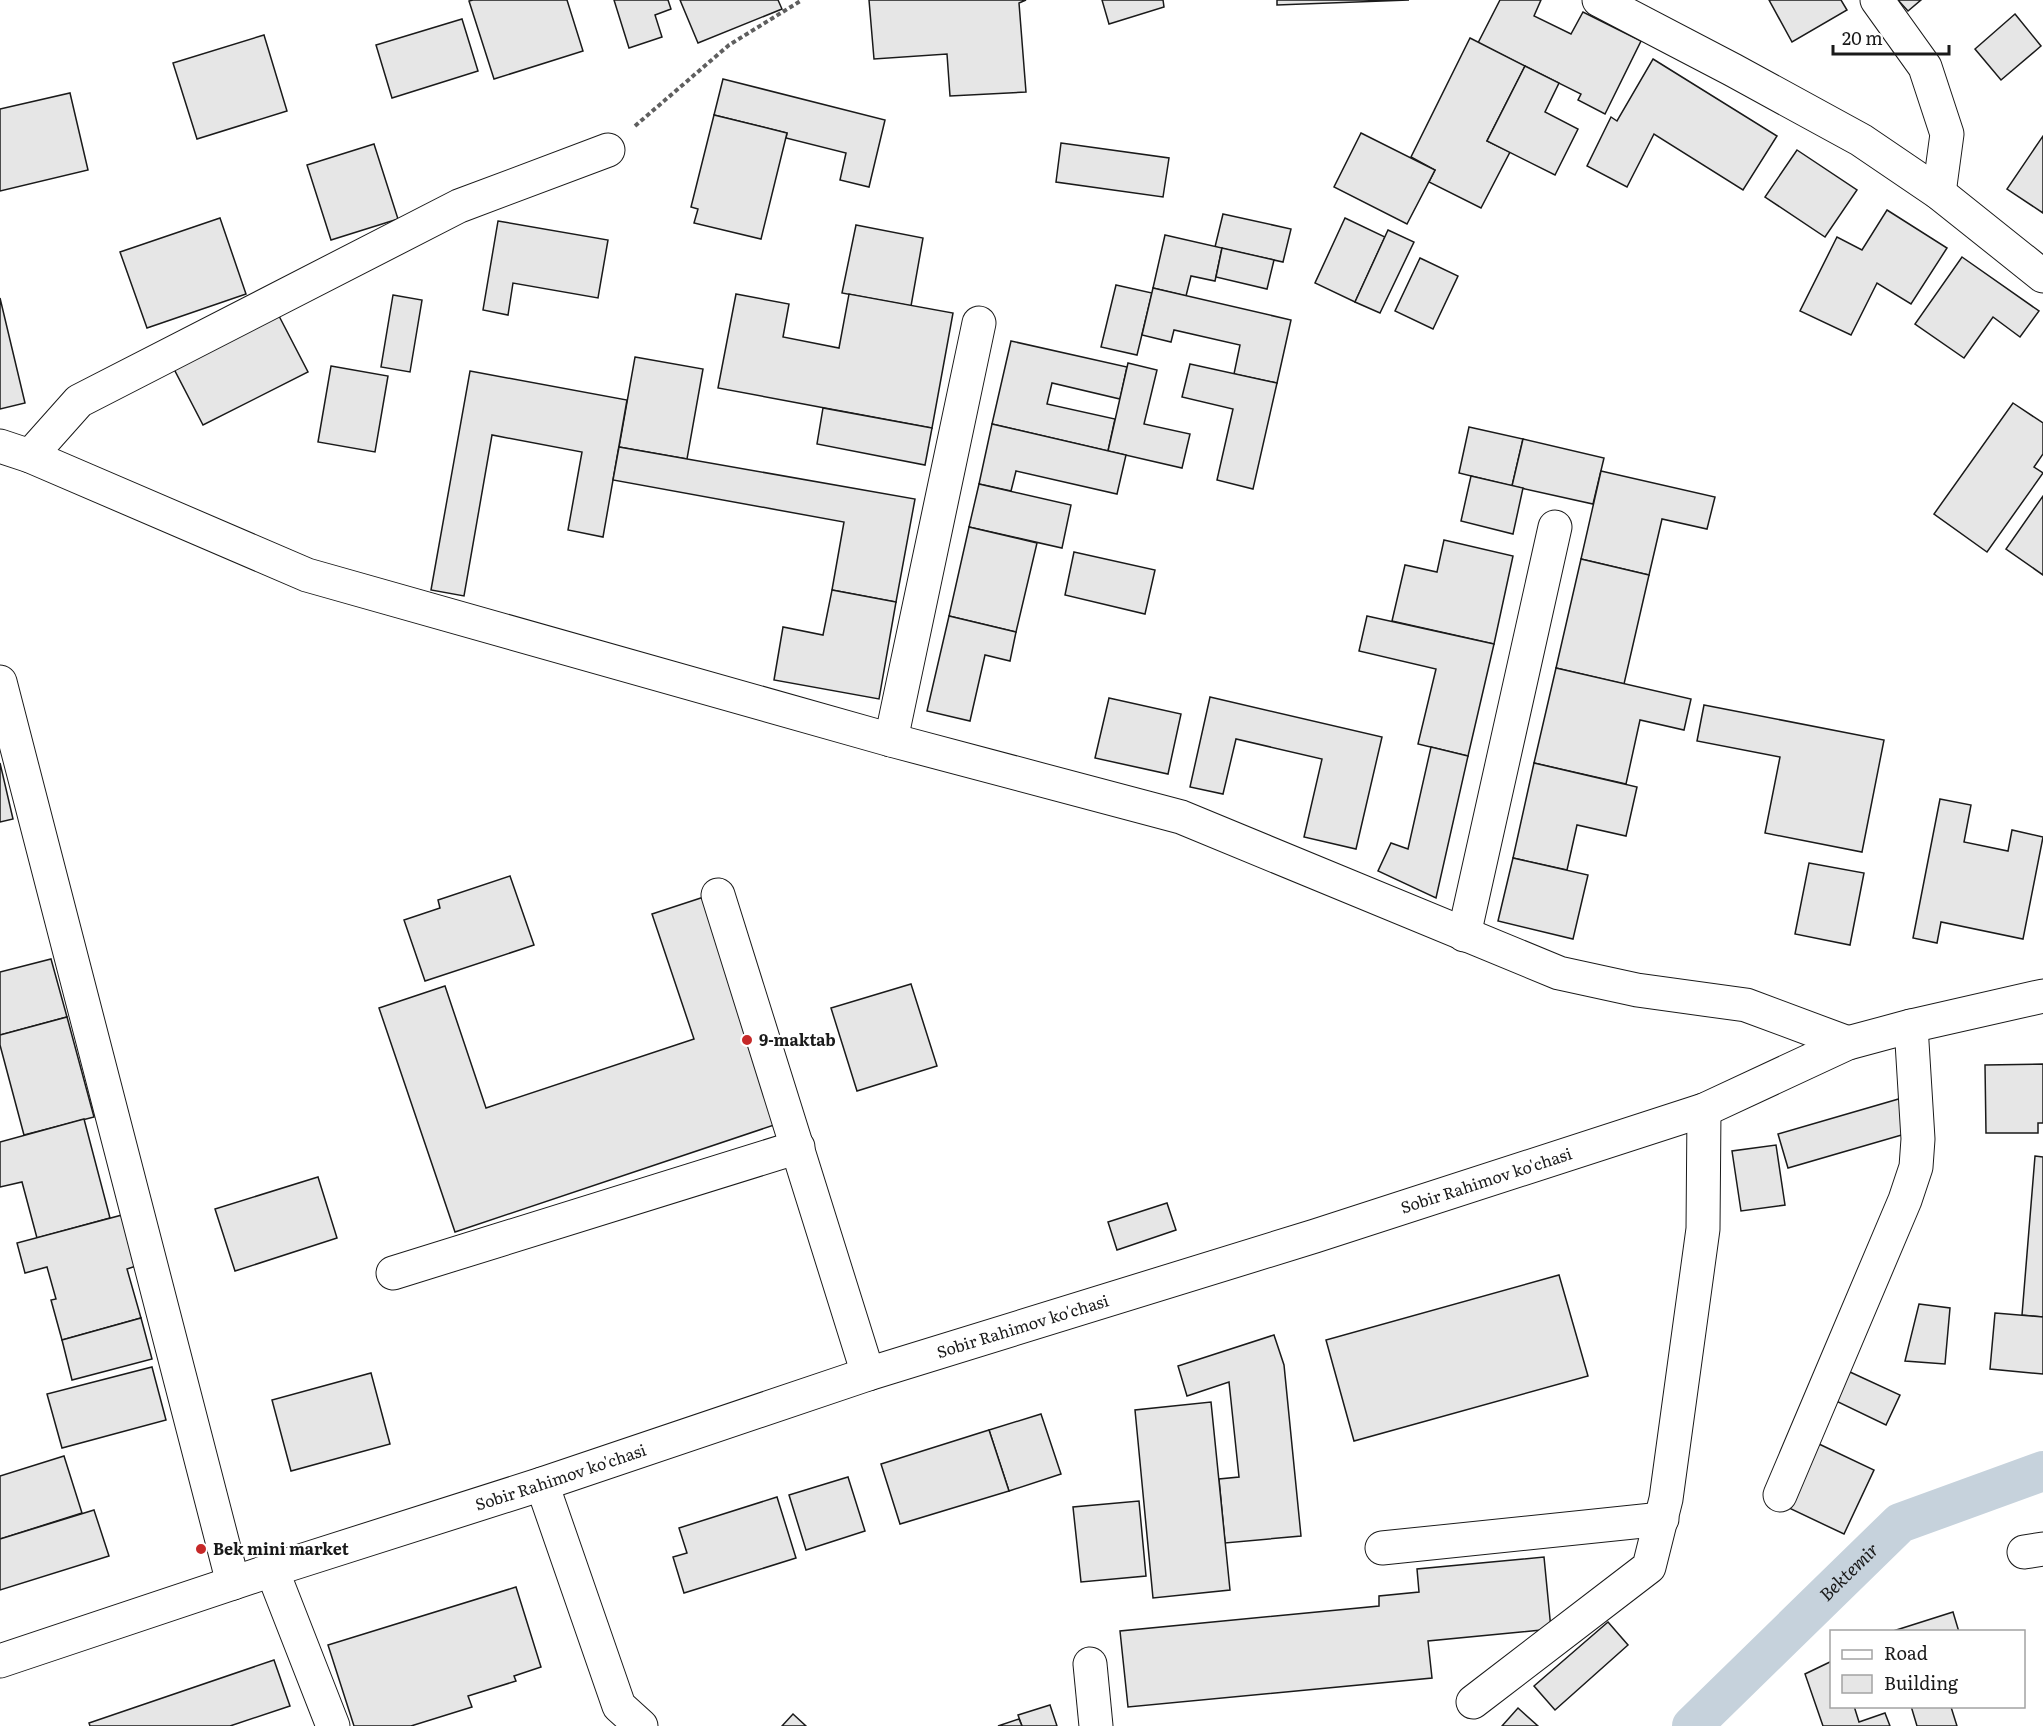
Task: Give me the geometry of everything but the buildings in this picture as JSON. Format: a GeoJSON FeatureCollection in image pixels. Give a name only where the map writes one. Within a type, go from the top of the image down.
{"type":"FeatureCollection","features":[{"type":"Feature","properties":{"kind":"street"},"geometry":{"type":"LineString","coordinates":[[1599,0],[1861,140],[1939,193],[2043,276]]}},
{"type":"Feature","properties":{"kind":"street"},"geometry":{"type":"LineString","coordinates":[[1877,0],[1925,67],[1947,134],[1939,193]]}},
{"type":"Feature","properties":{"kind":"street"},"geometry":{"type":"LineString","coordinates":[[608,150],[459,206],[79,401],[15,451],[307,575],[891,740],[1181,817],[1559,973],[1637,990],[1746,1005],[1848,1043]]}},
{"type":"Feature","properties":{"kind":"street"},"geometry":{"type":"LineString","coordinates":[[891,740],[979,323]]}},
{"type":"Feature","properties":{"kind":"street"},"geometry":{"type":"LineString","coordinates":[[1464,935],[1555,527]]}},
{"type":"Feature","properties":{"kind":"street"},"geometry":{"type":"LineString","coordinates":[[0,682],[233,1583]]}},
{"type":"Feature","properties":{"kind":"street"},"geometry":{"type":"LineString","coordinates":[[718,895],[868,1374]]}},
{"type":"Feature","properties":{"kind":"street","name":"Sobir Rahimov ko'chasi"},"geometry":{"type":"LineString","coordinates":[[0,1661],[272,1570],[542,1484],[868,1374],[1316,1236],[1704,1110],[1848,1043],[2043,996]]}},
{"type":"Feature","properties":{"kind":"street"},"geometry":{"type":"LineString","coordinates":[[1780,1495],[1905,1200],[1916,1167],[1918,1139],[1911,1026]]}},
{"type":"Feature","properties":{"kind":"street"},"geometry":{"type":"LineString","coordinates":[[1473,1702],[1649,1567],[1666,1499],[1703,1229],[1704,1110]]}},
{"type":"Feature","properties":{"kind":"street"},"geometry":{"type":"LineString","coordinates":[[393,1273],[798,1147]]}},
{"type":"Feature","properties":{"kind":"street"},"geometry":{"type":"LineString","coordinates":[[542,1484],[619,1706],[641,1726]]}},
{"type":"Feature","properties":{"kind":"street"},"geometry":{"type":"LineString","coordinates":[[1382,1548],[1662,1519]]}},
{"type":"Feature","properties":{"kind":"street"},"geometry":{"type":"LineString","coordinates":[[272,1570],[333,1726]]}},
{"type":"Feature","properties":{"kind":"street"},"geometry":{"type":"LineString","coordinates":[[1090,1664],[1096,1726]]}},
{"type":"Feature","properties":{"kind":"path"},"geometry":{"type":"LineString","coordinates":[[608,150],[729,45],[802,0]]}},
{"type":"Feature","properties":{"kind":"waterway","name":"Bektemir"},"geometry":{"type":"LineString","coordinates":[[1692,1726],[1900,1523],[2043,1471]]}},
{"type":"Feature","properties":{"kind":"place","name":"9-maktab"},"geometry":{"type":"Point","coordinates":[747,1040]}},
{"type":"Feature","properties":{"kind":"place","name":"Bek mini market"},"geometry":{"type":"Point","coordinates":[201,1549]}}]}
